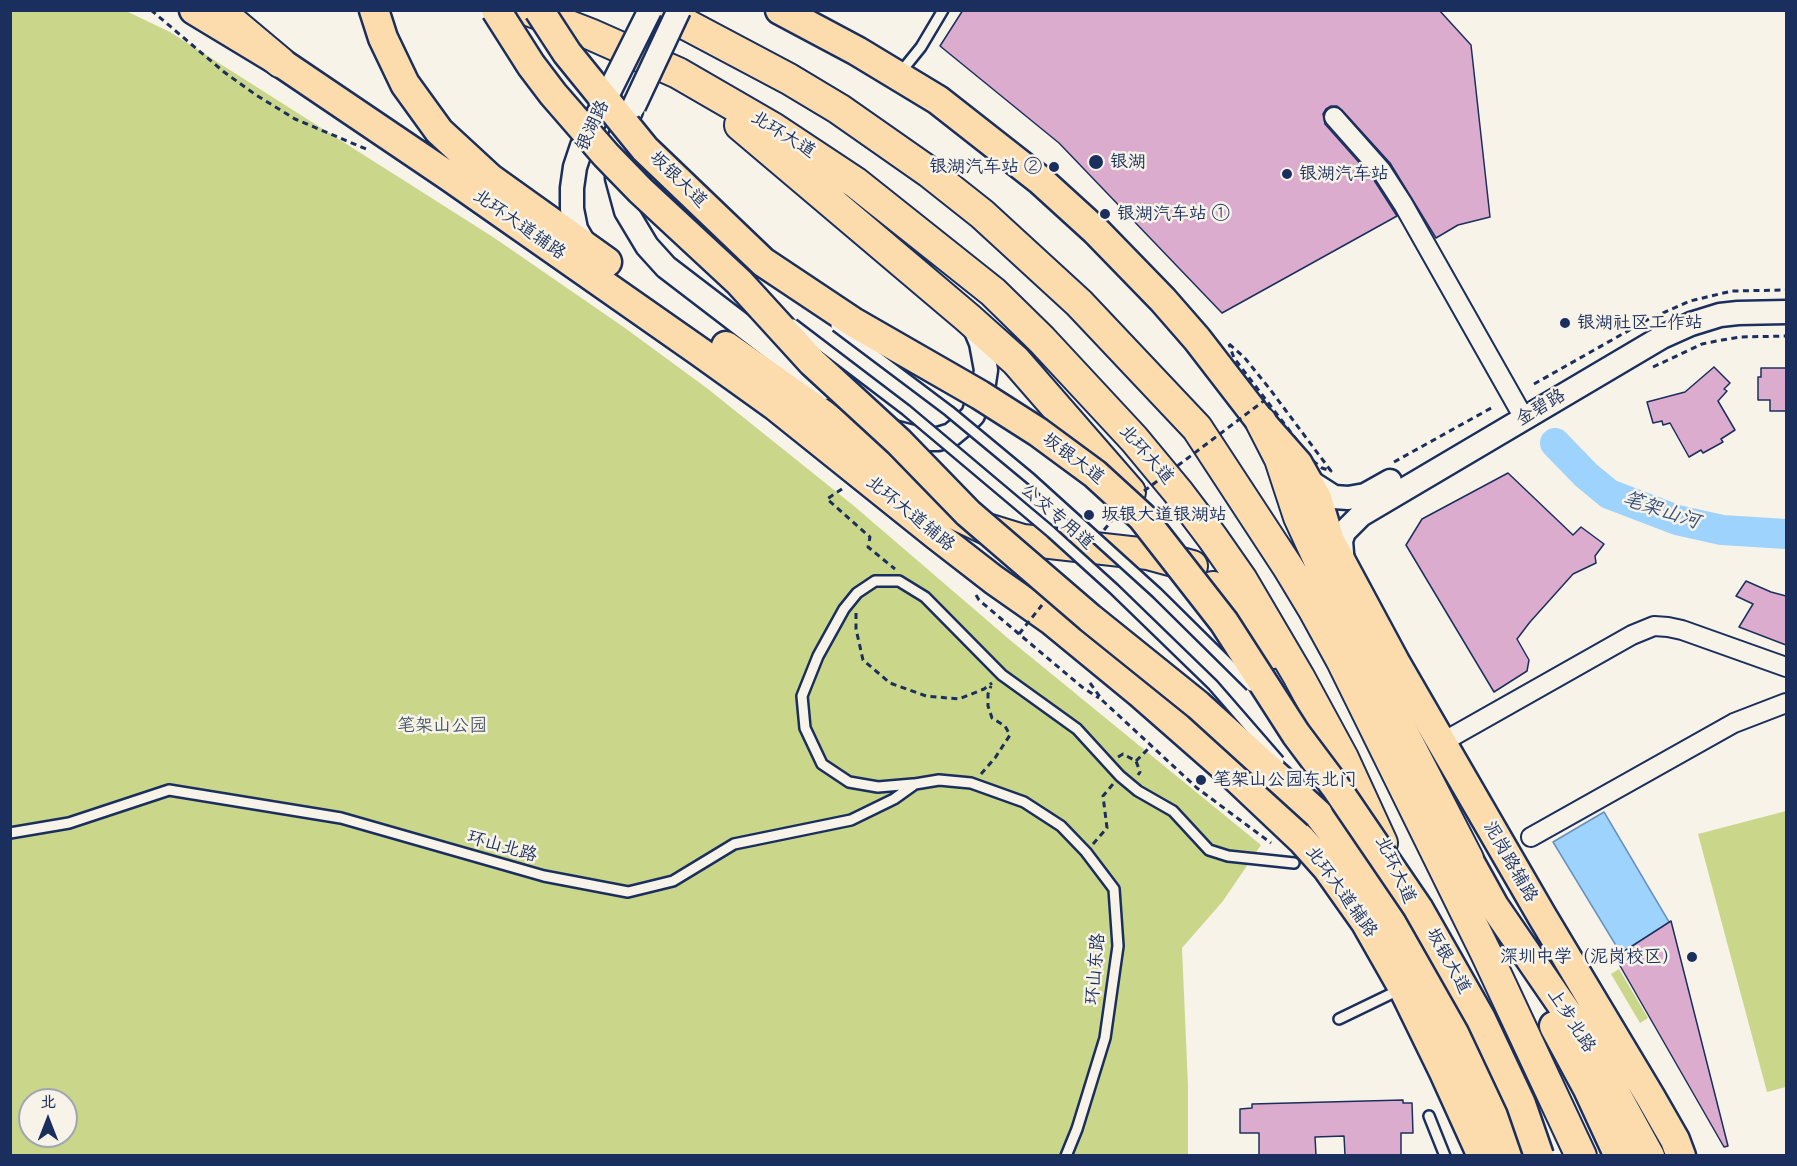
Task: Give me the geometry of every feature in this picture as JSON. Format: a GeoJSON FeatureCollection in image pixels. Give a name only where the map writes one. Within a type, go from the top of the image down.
{"type":"FeatureCollection","features":[{"type":"Feature","properties":{"kind":"highway"},"geometry":{"type":"LineString","coordinates":[[218,10],[280,62]]}},
{"type":"Feature","properties":{"kind":"highway","name":"北环大道"},"geometry":{"type":"LineString","coordinates":[[528,10],[590,34],[678,73],[773,128],[856,183],[993,292],[1110,414],[1178,492],[1242,580],[1299,677],[1343,758],[1466,1017],[1540,1155]]}},
{"type":"Feature","properties":{"kind":"highway"},"geometry":{"type":"LineString","coordinates":[[658,10],[789,79],[882,137],[929,172],[982,214],[1071,295],[1197,428],[1235,461],[1296,542],[1333,602],[1468,859]]}},
{"type":"Feature","properties":{"kind":"highway"},"geometry":{"type":"LineString","coordinates":[[678,73],[1016,361],[1198,568],[1251,633],[1299,677]]}},
{"type":"Feature","properties":{"kind":"highway"},"geometry":{"type":"LineString","coordinates":[[1263,411],[1299,517],[1329,582],[1333,602]]}},
{"type":"Feature","properties":{"kind":"highway"},"geometry":{"type":"LineString","coordinates":[[1197,428],[1288,567],[1342,661],[1486,953],[1581,1155]]}},
{"type":"Feature","properties":{"kind":"highway"},"geometry":{"type":"LineString","coordinates":[[924,499],[984,528],[1023,540],[1148,554],[1198,568]]}},
{"type":"Feature","properties":{"kind":"main road","name":"北环大道辅路"},"geometry":{"type":"LineString","coordinates":[[194,10],[280,62],[450,177],[700,352],[821,442],[994,580],[1051,620],[1222,764],[1302,840],[1346,893],[1366,923],[1403,988],[1482,1155]]}},
{"type":"Feature","properties":{"kind":"main road"},"geometry":{"type":"LineString","coordinates":[[374,10],[383,38],[405,84],[426,115],[456,149],[491,179],[863,446],[924,499],[1051,620]]}},
{"type":"Feature","properties":{"kind":"main road","name":"坂银大道"},"geometry":{"type":"LineString","coordinates":[[496,10],[537,73],[606,155],[648,198],[739,282],[813,362],[899,442],[968,513],[1082,611],[1198,705],[1318,814],[1348,852],[1369,884],[1452,1027],[1512,1155]]}},
{"type":"Feature","properties":{"kind":"main road","name":"坂银大道"},"geometry":{"type":"LineString","coordinates":[[539,10],[567,53],[645,149],[763,262],[853,322],[1023,422],[1068,453],[1142,517],[1224,622],[1296,734],[1359,820],[1429,926],[1480,1019],[1521,1104],[1550,1155]]}},
{"type":"Feature","properties":{"kind":"main road"},"geometry":{"type":"LineString","coordinates":[[780,10],[899,75],[938,100],[1006,152],[1096,231],[1263,411],[1286,448],[1321,472],[1317,498],[1330,541],[1343,567]]}},
{"type":"Feature","properties":{"kind":"main road","name":"泥岗路辅路"},"geometry":{"type":"LineString","coordinates":[[1343,567],[1441,743],[1517,844],[1681,1155]]}},
{"type":"Feature","properties":{"kind":"main road","name":"上步北路"},"geometry":{"type":"LineString","coordinates":[[1468,859],[1546,995],[1605,1075],[1650,1155]]}},
{"type":"Feature","properties":{"kind":"main road"},"geometry":{"type":"LineString","coordinates":[[1546,995],[1619,1155]]}},
{"type":"Feature","properties":{"kind":"main road"},"geometry":{"type":"LineString","coordinates":[[1521,1104],[1540,1155]]}},
{"type":"Feature","properties":{"kind":"street","name":"银湖路"},"geometry":{"type":"LineString","coordinates":[[587,248],[576,229],[572,209],[575,167],[582,146],[650,10]]}},
{"type":"Feature","properties":{"kind":"street"},"geometry":{"type":"LineString","coordinates":[[679,10],[621,135],[617,178],[626,211],[647,246],[666,267],[862,417],[881,428],[920,439],[938,439],[951,435],[973,415],[980,399],[986,370],[981,343],[976,329],[968,318]]}},
{"type":"Feature","properties":{"kind":"street"},"geometry":{"type":"LineString","coordinates":[[799,10],[820,31]]}},
{"type":"Feature","properties":{"kind":"street"},"geometry":{"type":"LineString","coordinates":[[1334,117],[1368,154],[1398,196],[1521,413]]}},
{"type":"Feature","properties":{"kind":"street","name":"金碧路"},"geometry":{"type":"LineString","coordinates":[[1343,567],[1341,541],[1344,532],[1361,515],[1637,338],[1702,307],[1737,302],[1786,300]]}},
{"type":"Feature","properties":{"kind":"street","name":"金碧路"},"geometry":{"type":"LineString","coordinates":[[1321,472],[1334,497],[1348,498],[1365,495],[1690,324],[1719,315],[1786,312]]}},
{"type":"Feature","properties":{"kind":"street"},"geometry":{"type":"LineString","coordinates":[[1441,743],[1632,635],[1654,626],[1682,630],[1786,668]]}},
{"type":"Feature","properties":{"kind":"street"},"geometry":{"type":"LineString","coordinates":[[1517,844],[1734,723],[1786,703]]}},
{"type":"Feature","properties":{"kind":"lane"},"geometry":{"type":"LineString","coordinates":[[899,75],[921,47],[943,10]]}},
{"type":"Feature","properties":{"kind":"lane"},"geometry":{"type":"LineString","coordinates":[[763,262],[815,309]]}},
{"type":"Feature","properties":{"kind":"lane","name":"公交专用道"},"geometry":{"type":"LineString","coordinates":[[739,282],[906,410],[1051,532],[1114,589],[1205,677],[1286,770],[1318,814]]}},
{"type":"Feature","properties":{"kind":"lane","name":"公交专用道"},"geometry":{"type":"LineString","coordinates":[[824,317],[949,411],[1031,479],[1227,660],[1296,734]]}},
{"type":"Feature","properties":{"kind":"lane"},"geometry":{"type":"LineString","coordinates":[[915,784],[878,787],[849,782],[822,764],[805,728],[802,696],[818,656],[844,609],[857,593],[875,581],[899,581],[925,597],[1002,675],[1077,729],[1120,776],[1173,811],[1209,850],[1228,856],[1294,863]]}},
{"type":"Feature","properties":{"kind":"lane","name":"环山北路"},"geometry":{"type":"LineString","coordinates":[[10,833],[69,823],[169,790],[341,818],[544,876],[628,892],[673,881],[734,844],[851,820],[894,800],[915,784],[939,780],[971,783]]}},
{"type":"Feature","properties":{"kind":"lane","name":"环山东路"},"geometry":{"type":"LineString","coordinates":[[971,783],[1023,802],[1061,826],[1086,852],[1114,889],[1118,946],[1105,1038],[1077,1129],[1066,1155]]}},
{"type":"Feature","properties":{"kind":"lane"},"geometry":{"type":"LineString","coordinates":[[1339,1019],[1403,988]]}},
{"type":"Feature","properties":{"kind":"lane"},"geometry":{"type":"LineString","coordinates":[[1429,1116],[1446,1155]]}},
{"type":"Feature","properties":{"kind":"path"},"geometry":{"type":"LineString","coordinates":[[151,10],[224,72],[256,95],[295,119],[372,152]]}},
{"type":"Feature","properties":{"kind":"path"},"geometry":{"type":"LineString","coordinates":[[1648,369],[1702,344],[1741,337],[1786,336]]}},
{"type":"Feature","properties":{"kind":"path"},"geometry":{"type":"LineString","coordinates":[[1229,344],[1244,357],[1269,388],[1321,472]]}},
{"type":"Feature","properties":{"kind":"path"},"geometry":{"type":"LineString","coordinates":[[1392,463],[1493,407]]}},
{"type":"Feature","properties":{"kind":"path"},"geometry":{"type":"LineString","coordinates":[[1142,492],[1263,411]]}},
{"type":"Feature","properties":{"kind":"path"},"geometry":{"type":"LineString","coordinates":[[846,487],[828,499],[870,537],[868,547],[903,575],[899,581]]}},
{"type":"Feature","properties":{"kind":"path"},"geometry":{"type":"LineString","coordinates":[[857,593],[856,629],[863,660],[890,683],[926,696],[959,699],[984,689],[1002,675]]}},
{"type":"Feature","properties":{"kind":"path"},"geometry":{"type":"LineString","coordinates":[[979,600],[1082,687],[1103,701],[1197,788],[1282,851],[1294,863]]}},
{"type":"Feature","properties":{"kind":"path"},"geometry":{"type":"LineString","coordinates":[[971,783],[995,758],[1010,735],[1005,726],[992,718],[988,706],[988,694],[992,684]]}},
{"type":"Feature","properties":{"kind":"path"},"geometry":{"type":"LineString","coordinates":[[1136,761],[1152,745]]}},
{"type":"Feature","properties":{"kind":"path"},"geometry":{"type":"LineString","coordinates":[[1123,754],[1136,761],[1140,772]]}},
{"type":"Feature","properties":{"kind":"path"},"geometry":{"type":"LineString","coordinates":[[1086,852],[1107,828],[1103,796],[1120,776]]}},
{"type":"Feature","properties":{"kind":"green space","name":"笔架山公园"},"geometry":{"type":"Polygon","coordinates":[[[10,11],[126,11],[170,32],[493,237],[625,328],[708,389],[854,506],[1010,640],[1261,845],[1223,901],[1182,948],[1188,1086],[1188,1155],[11,1155],[10,11]]]}},
{"type":"Feature","properties":{"kind":"green space"},"geometry":{"type":"Polygon","coordinates":[[[1786,811],[1786,1087],[1767,1092],[1698,834],[1786,811]]]}},
{"type":"Feature","properties":{"kind":"green space"},"geometry":{"type":"Polygon","coordinates":[[[1619,969],[1648,1018],[1640,1023],[1611,974],[1619,969]]]}},
{"type":"Feature","properties":{"kind":"water"},"geometry":{"type":"Polygon","coordinates":[[[1604,812],[1672,927],[1623,957],[1553,842],[1604,812]]]}},
{"type":"Feature","properties":{"kind":"building","name":"银湖汽车站"},"geometry":{"type":"Polygon","coordinates":[[[963,10],[1439,10],[1471,45],[1490,217],[1458,225],[1436,238],[1390,163],[1342,110],[1337,106],[1331,106],[1323,114],[1325,124],[1372,177],[1397,216],[1222,313],[1059,143],[940,46],[963,10]]]}},
{"type":"Feature","properties":{"kind":"building"},"geometry":{"type":"Polygon","coordinates":[[[1714,367],[1730,383],[1724,389],[1727,391],[1718,401],[1735,430],[1721,439],[1723,442],[1703,453],[1701,450],[1689,457],[1670,423],[1663,425],[1662,421],[1653,423],[1647,402],[1685,392],[1714,367]]]}},
{"type":"Feature","properties":{"kind":"building"},"geometry":{"type":"Polygon","coordinates":[[[1761,368],[1786,368],[1786,411],[1770,411],[1770,400],[1758,400],[1758,377],[1761,377],[1761,368]]]}},
{"type":"Feature","properties":{"kind":"building"},"geometry":{"type":"Polygon","coordinates":[[[1508,473],[1573,535],[1581,527],[1604,544],[1595,556],[1596,563],[1573,574],[1517,639],[1529,660],[1527,671],[1494,692],[1406,545],[1422,519],[1508,473]]]}},
{"type":"Feature","properties":{"kind":"building"},"geometry":{"type":"Polygon","coordinates":[[[1746,581],[1786,596],[1786,645],[1739,627],[1753,604],[1736,596],[1746,581]]]}},
{"type":"Feature","properties":{"kind":"building"},"geometry":{"type":"Polygon","coordinates":[[[1671,921],[1728,1146],[1724,1147],[1615,957],[1671,921]]]}},
{"type":"Feature","properties":{"kind":"building"},"geometry":{"type":"Polygon","coordinates":[[[1403,1100],[1403,1103],[1412,1103],[1413,1133],[1401,1133],[1401,1155],[1345,1155],[1344,1136],[1315,1137],[1316,1155],[1259,1155],[1259,1133],[1240,1133],[1240,1109],[1252,1108],[1252,1104],[1403,1100]]]}},
{"type":"Feature","properties":{"kind":"waterway","name":"笔架山河"},"geometry":{"type":"LineString","coordinates":[[1555,443],[1586,475],[1609,494],[1677,520],[1722,530],[1786,534]]}},
{"type":"Feature","properties":{"kind":"place","name":"银湖"},"geometry":{"type":"Point","coordinates":[1096,162]}},
{"type":"Feature","properties":{"kind":"place","name":"银湖汽车站 ②"},"geometry":{"type":"Point","coordinates":[1054,167]}},
{"type":"Feature","properties":{"kind":"place","name":"银湖汽车站"},"geometry":{"type":"Point","coordinates":[1287,174]}},
{"type":"Feature","properties":{"kind":"place","name":"银湖汽车站 ①"},"geometry":{"type":"Point","coordinates":[1105,214]}},
{"type":"Feature","properties":{"kind":"place","name":"银湖社区工作站"},"geometry":{"type":"Point","coordinates":[1565,323]}},
{"type":"Feature","properties":{"kind":"place","name":"坂银大道银湖站"},"geometry":{"type":"Point","coordinates":[1089,515]}},
{"type":"Feature","properties":{"kind":"place","name":"笔架山公园东北门"},"geometry":{"type":"Point","coordinates":[1201,780]}},
{"type":"Feature","properties":{"kind":"place","name":"深圳中学（泥岗校区）"},"geometry":{"type":"Point","coordinates":[1692,957]}}]}
